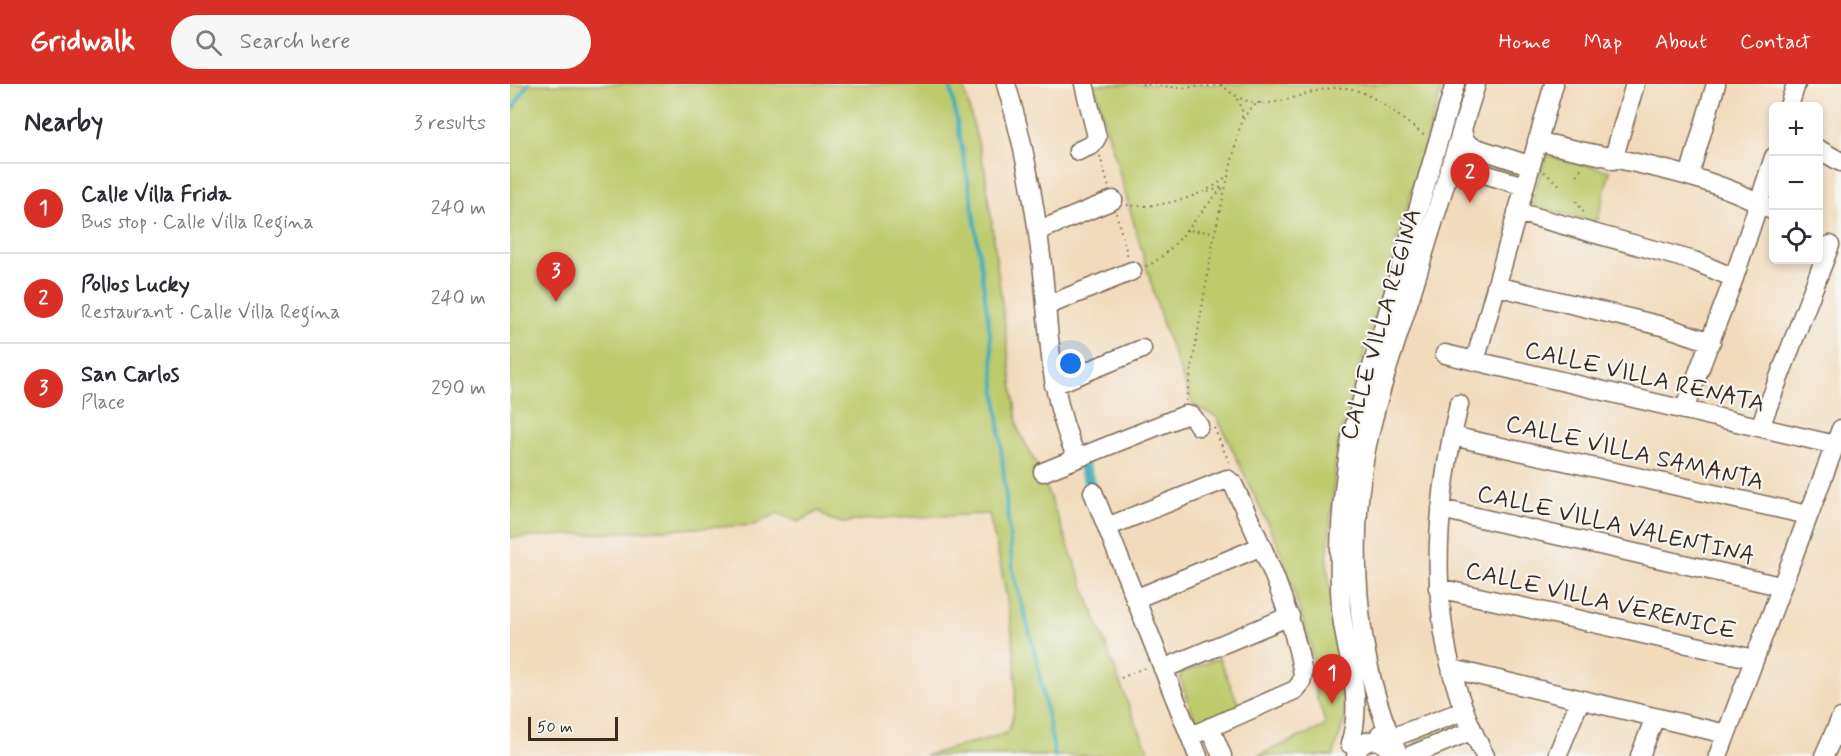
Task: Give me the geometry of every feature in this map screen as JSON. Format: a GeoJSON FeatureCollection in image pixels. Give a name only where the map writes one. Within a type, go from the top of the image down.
{"type":"FeatureCollection","features":[{"type":"Feature","properties":{"kind":"street"},"geometry":{"type":"LineString","coordinates":[[1005,84],[1027,163],[1038,231],[1054,385],[1064,429],[1077,458]]}},
{"type":"Feature","properties":{"kind":"street"},"geometry":{"type":"LineString","coordinates":[[1078,151],[1092,145],[1097,137],[1084,84]]}},
{"type":"Feature","properties":{"kind":"street","name":"CALLE VILLA REGINA"},"geometry":{"type":"LineString","coordinates":[[1375,751],[1375,687],[1364,631],[1357,554],[1359,505],[1371,427],[1454,152],[1445,117],[1455,84]]}},
{"type":"Feature","properties":{"kind":"street"},"geometry":{"type":"LineString","coordinates":[[1454,152],[1464,139],[1462,127],[1476,84]]}},
{"type":"Feature","properties":{"kind":"street"},"geometry":{"type":"LineString","coordinates":[[1475,361],[1529,165],[1554,84]]}},
{"type":"Feature","properties":{"kind":"street"},"geometry":{"type":"LineString","coordinates":[[1613,160],[1635,84]]}},
{"type":"Feature","properties":{"kind":"street"},"geometry":{"type":"LineString","coordinates":[[1689,176],[1716,84]]}},
{"type":"Feature","properties":{"kind":"street"},"geometry":{"type":"LineString","coordinates":[[1790,102],[1796,84]]}},
{"type":"Feature","properties":{"kind":"street"},"geometry":{"type":"LineString","coordinates":[[1445,117],[1449,130],[1456,132],[1462,127]]}},
{"type":"Feature","properties":{"kind":"street"},"geometry":{"type":"LineString","coordinates":[[1537,141],[1689,176],[1766,207]]}},
{"type":"Feature","properties":{"kind":"street"},"geometry":{"type":"LineString","coordinates":[[1454,152],[1529,165]]}},
{"type":"Feature","properties":{"kind":"street"},"geometry":{"type":"LineString","coordinates":[[1454,152],[1524,186]]}},
{"type":"Feature","properties":{"kind":"street","name":"CALLE VILLA REGINA"},"geometry":{"type":"LineString","coordinates":[[1375,751],[1355,726],[1356,700],[1341,610],[1342,495],[1351,438],[1427,176],[1454,152]]}},
{"type":"Feature","properties":{"kind":"street"},"geometry":{"type":"LineString","coordinates":[[1823,152],[1841,162]]}},
{"type":"Feature","properties":{"kind":"street"},"geometry":{"type":"LineString","coordinates":[[1427,176],[1433,173],[1440,174],[1446,182]]}},
{"type":"Feature","properties":{"kind":"street"},"geometry":{"type":"LineString","coordinates":[[1684,410],[1734,278],[1766,207],[1769,186]]}},
{"type":"Feature","properties":{"kind":"street"},"geometry":{"type":"LineString","coordinates":[[1038,231],[1113,200]]}},
{"type":"Feature","properties":{"kind":"street"},"geometry":{"type":"LineString","coordinates":[[1516,212],[1694,261],[1734,278]]}},
{"type":"Feature","properties":{"kind":"street"},"geometry":{"type":"LineString","coordinates":[[1760,427],[1830,245]]}},
{"type":"Feature","properties":{"kind":"street"},"geometry":{"type":"LineString","coordinates":[[1046,306],[1132,271]]}},
{"type":"Feature","properties":{"kind":"street"},"geometry":{"type":"LineString","coordinates":[[1496,286],[1646,322],[1711,342]]}},
{"type":"Feature","properties":{"kind":"street"},"geometry":{"type":"LineString","coordinates":[[1054,385],[1142,349]]}},
{"type":"Feature","properties":{"kind":"street","name":"CALLE VILLA RENATA"},"geometry":{"type":"LineString","coordinates":[[1444,354],[1760,427],[1838,437]]}},
{"type":"Feature","properties":{"kind":"street"},"geometry":{"type":"LineString","coordinates":[[1459,404],[1452,435],[1442,509],[1437,564],[1438,588],[1452,669],[1463,711],[1485,756]]}},
{"type":"Feature","properties":{"kind":"street"},"geometry":{"type":"LineString","coordinates":[[1043,472],[1077,458],[1193,421]]}},
{"type":"Feature","properties":{"kind":"street","name":"CALLE VILLA SAMANTA"},"geometry":{"type":"LineString","coordinates":[[1452,435],[1808,515]]}},
{"type":"Feature","properties":{"kind":"street"},"geometry":{"type":"LineString","coordinates":[[1718,756],[1780,586],[1838,437]]}},
{"type":"Feature","properties":{"kind":"street"},"geometry":{"type":"LineString","coordinates":[[1107,527],[1230,481],[1262,546],[1290,616],[1303,674],[1299,687],[1191,736]]}},
{"type":"Feature","properties":{"kind":"street"},"geometry":{"type":"LineString","coordinates":[[1093,492],[1198,756]]}},
{"type":"Feature","properties":{"kind":"street","name":"CALLE VILLA VALENTINA"},"geometry":{"type":"LineString","coordinates":[[1442,509],[1780,586]]}},
{"type":"Feature","properties":{"kind":"street"},"geometry":{"type":"LineString","coordinates":[[1135,599],[1262,546]]}},
{"type":"Feature","properties":{"kind":"street","name":"CALLE VILLA VERENICE"},"geometry":{"type":"LineString","coordinates":[[1438,588],[1754,659]]}},
{"type":"Feature","properties":{"kind":"street"},"geometry":{"type":"LineString","coordinates":[[1162,665],[1290,616]]}},
{"type":"Feature","properties":{"kind":"street"},"geometry":{"type":"LineString","coordinates":[[1452,669],[1726,734]]}},
{"type":"Feature","properties":{"kind":"street"},"geometry":{"type":"LineString","coordinates":[[1557,756],[1580,700]]}},
{"type":"Feature","properties":{"kind":"street"},"geometry":{"type":"LineString","coordinates":[[1375,751],[1403,734],[1463,711]]}},
{"type":"Feature","properties":{"kind":"street"},"geometry":{"type":"LineString","coordinates":[[1640,756],[1655,717]]}},
{"type":"Feature","properties":{"kind":"street"},"geometry":{"type":"LineString","coordinates":[[1824,756],[1841,718]]}},
{"type":"Feature","properties":{"kind":"street"},"geometry":{"type":"LineString","coordinates":[[1210,727],[1222,756]]}},
{"type":"Feature","properties":{"kind":"street"},"geometry":{"type":"LineString","coordinates":[[1375,751],[1471,731]]}},
{"type":"Feature","properties":{"kind":"path"},"geometry":{"type":"LineString","coordinates":[[1142,84],[1191,87],[1222,84],[1242,101],[1263,102]]}},
{"type":"Feature","properties":{"kind":"path"},"geometry":{"type":"LineString","coordinates":[[1191,87],[1197,84]]}},
{"type":"Feature","properties":{"kind":"path"},"geometry":{"type":"LineString","coordinates":[[1241,122],[1251,106],[1263,102],[1317,90],[1350,88],[1389,109],[1454,152]]}},
{"type":"Feature","properties":{"kind":"path"},"geometry":{"type":"LineString","coordinates":[[1230,481],[1230,462],[1212,423],[1193,421],[1187,382],[1215,232],[1241,122],[1242,109],[1236,97]]}},
{"type":"Feature","properties":{"kind":"path"},"geometry":{"type":"LineString","coordinates":[[1210,199],[1217,186],[1229,173]]}},
{"type":"Feature","properties":{"kind":"path"},"geometry":{"type":"LineString","coordinates":[[1200,193],[1217,186]]}},
{"type":"Feature","properties":{"kind":"path"},"geometry":{"type":"LineString","coordinates":[[1113,200],[1143,206],[1214,191],[1226,186]]}},
{"type":"Feature","properties":{"kind":"path"},"geometry":{"type":"LineString","coordinates":[[1132,271],[1160,260],[1210,199],[1226,186]]}},
{"type":"Feature","properties":{"kind":"path"},"geometry":{"type":"LineString","coordinates":[[1185,230],[1215,232]]}},
{"type":"Feature","properties":{"kind":"path"},"geometry":{"type":"LineString","coordinates":[[1121,678],[1162,665]]}},
{"type":"Feature","properties":{"kind":"green space"},"geometry":{"type":"Polygon","coordinates":[[[510,84],[963,84],[985,171],[1018,429],[1040,471],[1131,712],[1151,756],[924,756],[1007,733],[1013,713],[1016,688],[1015,658],[1006,594],[989,514],[868,519],[843,523],[829,519],[819,511],[798,522],[778,513],[754,525],[510,538],[510,84]]]}},
{"type":"Feature","properties":{"kind":"green space"},"geometry":{"type":"Polygon","coordinates":[[[1094,84],[1443,84],[1337,446],[1327,562],[1345,718],[1333,756],[1257,756],[1323,727],[1325,722],[1316,695],[1311,647],[1282,554],[1217,417],[1193,405],[1164,328],[1094,84]]]}},
{"type":"Feature","properties":{"kind":"green space"},"geometry":{"type":"Polygon","coordinates":[[[1549,156],[1610,171],[1597,222],[1535,208],[1532,200],[1545,158],[1549,156]]]}},
{"type":"Feature","properties":{"kind":"green space"},"geometry":{"type":"Polygon","coordinates":[[[1468,157],[1515,170],[1516,175],[1467,160],[1468,157]]]}},
{"type":"Feature","properties":{"kind":"green space"},"geometry":{"type":"Polygon","coordinates":[[[1219,658],[1240,708],[1200,723],[1195,719],[1179,676],[1219,658]]]}},
{"type":"Feature","properties":{"kind":"green space"},"geometry":{"type":"Polygon","coordinates":[[[1455,723],[1457,728],[1415,743],[1413,739],[1455,723]]]}},
{"type":"Feature","properties":{"kind":"waterway"},"geometry":{"type":"LineString","coordinates":[[510,113],[528,84]]}},
{"type":"Feature","properties":{"kind":"waterway"},"geometry":{"type":"LineString","coordinates":[[950,84],[972,202],[990,333],[1013,570],[1036,657],[1055,756]]}},
{"type":"Feature","properties":{"kind":"waterway"},"geometry":{"type":"LineString","coordinates":[[1080,456],[1093,492]]}},
{"type":"Feature","properties":{"kind":"place","name":"Pollos Lucky"},"geometry":{"type":"Point","coordinates":[1470,203]}},
{"type":"Feature","properties":{"kind":"place","name":"San Carlos"},"geometry":{"type":"Point","coordinates":[556,302]}},
{"type":"Feature","properties":{"kind":"place","name":"Calle Villa Frida"},"geometry":{"type":"Point","coordinates":[1332,704]}}]}
